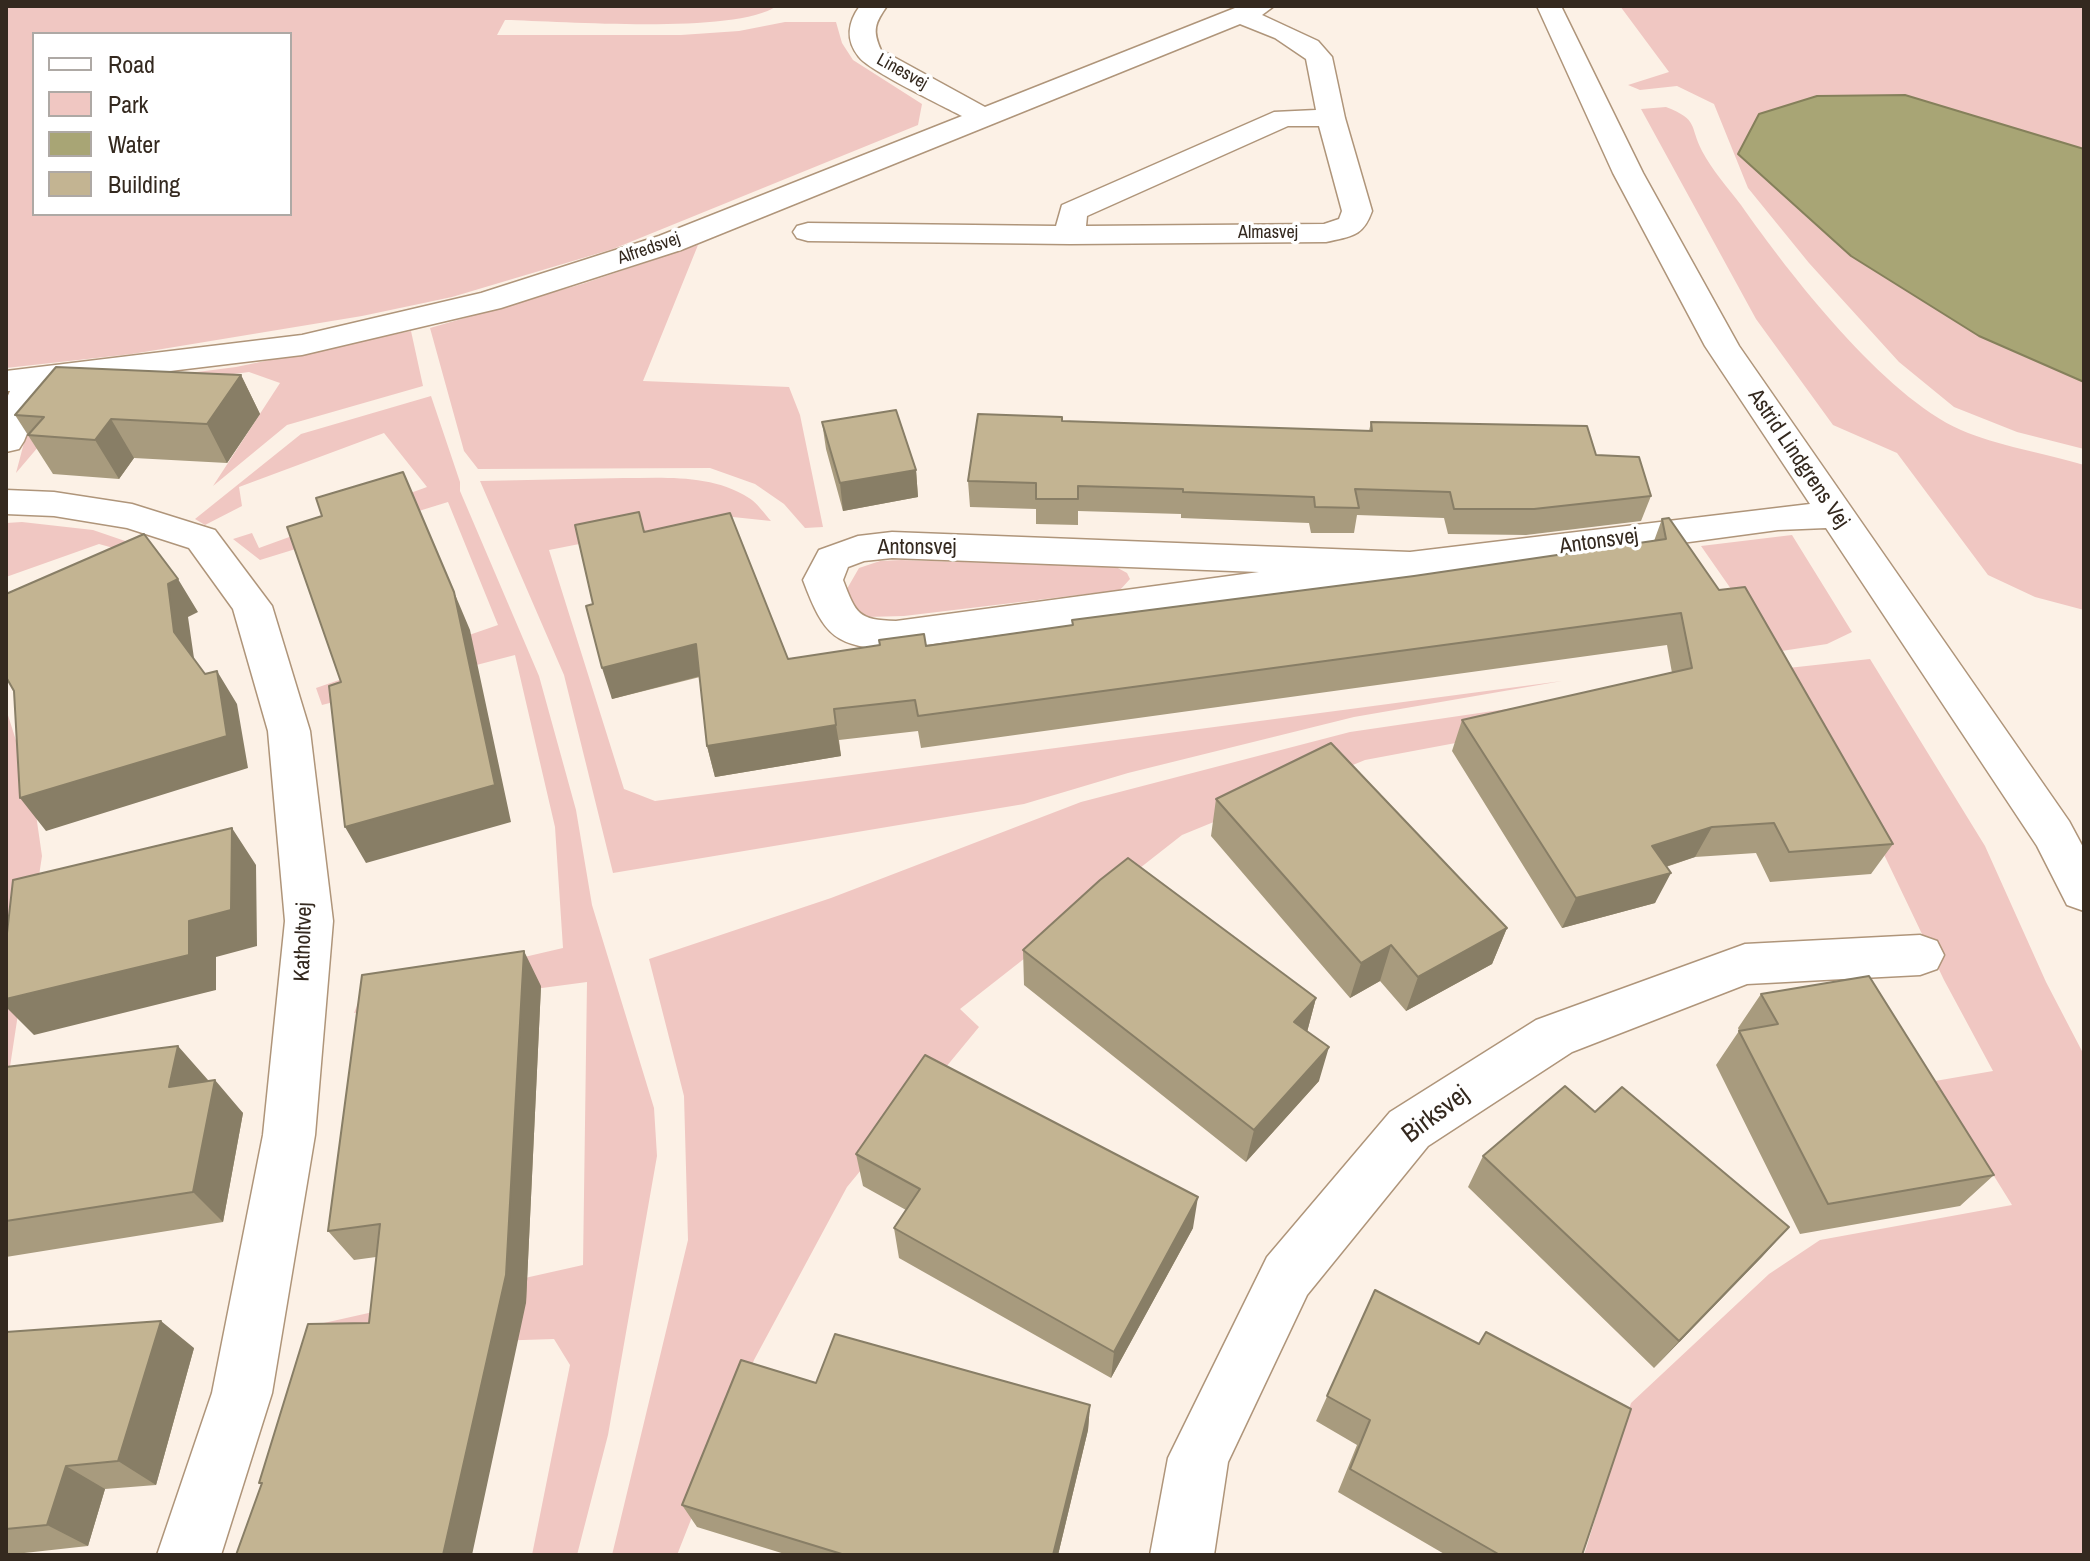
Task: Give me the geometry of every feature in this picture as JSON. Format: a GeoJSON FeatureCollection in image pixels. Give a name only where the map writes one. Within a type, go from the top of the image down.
{"type":"FeatureCollection","features":[{"type":"Feature","properties":{"kind":"street","name":"Linesvej"},"geometry":{"type":"LineString","coordinates":[[875,6],[862,19],[860,29],[870,55],[983,117]]}},
{"type":"Feature","properties":{"kind":"street","name":"Astrid Lindgrens Vej"},"geometry":{"type":"LineString","coordinates":[[1549,6],[1628,173],[1722,346],[2053,834],[2084,892]]}},
{"type":"Feature","properties":{"kind":"street","name":"Alfredsvej"},"geometry":{"type":"LineString","coordinates":[[20,379],[302,345],[490,301],[670,243],[1251,10]]}},
{"type":"Feature","properties":{"kind":"street","name":"Almasvej"},"geometry":{"type":"LineString","coordinates":[[808,232],[1070,235],[1326,233],[1352,225],[1357,211],[1331,118],[1319,57],[1309,47],[1251,10]]}},
{"type":"Feature","properties":{"kind":"street"},"geometry":{"type":"LineString","coordinates":[[1070,235],[1073,211],[1284,118],[1331,118]]}},
{"type":"Feature","properties":{"kind":"street"},"geometry":{"type":"LineString","coordinates":[[6,441],[20,379]]}},
{"type":"Feature","properties":{"kind":"street","name":"Katholtvej"},"geometry":{"type":"LineString","coordinates":[[6,502],[54,504],[132,516],[202,539],[252,606],[289,731],[309,921],[289,1135],[242,1393],[189,1555]]}},
{"type":"Feature","properties":{"kind":"street","name":"Antonsvej"},"geometry":{"type":"LineString","coordinates":[[1410,565],[892,545],[858,549],[833,559],[823,580],[835,613],[850,631],[866,635],[896,635],[1778,518],[1836,515]]}},
{"type":"Feature","properties":{"kind":"street","name":"Birksvej"},"geometry":{"type":"LineString","coordinates":[[1182,1555],[1198,1458],[1287,1276],[1409,1129],[1554,1036],[1745,964],[1920,955]]}},
{"type":"Feature","properties":{"kind":"green space"},"geometry":{"type":"Polygon","coordinates":[[[6,6],[777,6],[755,15],[725,21],[687,23],[505,20],[497,35],[681,35],[739,31],[785,22],[836,22],[842,43],[853,60],[922,104],[918,125],[613,249],[452,297],[362,316],[132,354],[6,368],[6,6]]]}},
{"type":"Feature","properties":{"kind":"green space"},"geometry":{"type":"Polygon","coordinates":[[[1620,6],[2084,6],[2084,449],[2017,432],[1954,407],[1899,362],[1809,263],[1748,188],[1714,104],[1677,86],[1640,90],[1628,85],[1669,72],[1620,6]]]}},
{"type":"Feature","properties":{"kind":"green space"},"geometry":{"type":"Polygon","coordinates":[[[1666,107],[1692,124],[1710,165],[1812,298],[1840,331],[1901,390],[1931,413],[1961,430],[2084,465],[2084,610],[2035,597],[1988,575],[1897,453],[1833,425],[1756,319],[1641,109],[1666,107]]]}},
{"type":"Feature","properties":{"kind":"green space"},"geometry":{"type":"Polygon","coordinates":[[[698,245],[643,381],[789,387],[800,415],[823,527],[805,528],[784,504],[755,484],[710,468],[478,469],[464,451],[430,328],[582,284],[698,245]]]}},
{"type":"Feature","properties":{"kind":"green space"},"geometry":{"type":"Polygon","coordinates":[[[411,331],[423,386],[287,425],[213,486],[280,383],[249,372],[84,393],[16,473],[30,420],[81,387],[236,367],[411,331]]]}},
{"type":"Feature","properties":{"kind":"green space"},"geometry":{"type":"Polygon","coordinates":[[[431,396],[460,482],[460,491],[539,676],[576,810],[592,905],[654,1108],[657,1156],[608,1435],[577,1555],[532,1555],[570,1365],[554,1339],[305,1347],[306,1327],[583,1265],[587,982],[354,1013],[358,1003],[387,989],[563,948],[555,827],[515,655],[322,705],[316,688],[498,625],[448,502],[260,560],[233,539],[252,533],[259,548],[427,487],[384,433],[239,487],[242,506],[205,525],[195,519],[301,434],[431,396]]]}},
{"type":"Feature","properties":{"kind":"green space"},"geometry":{"type":"Polygon","coordinates":[[[688,479],[720,485],[749,498],[771,521],[733,517],[706,519],[549,550],[624,789],[655,801],[1562,681],[1354,717],[1128,773],[1024,804],[613,873],[564,675],[480,481],[688,479]]]}},
{"type":"Feature","properties":{"kind":"green space"},"geometry":{"type":"Polygon","coordinates":[[[6,523],[93,530],[131,543],[117,549],[99,544],[6,577],[6,523]]]}},
{"type":"Feature","properties":{"kind":"green space"},"geometry":{"type":"Polygon","coordinates":[[[1792,535],[1852,632],[1827,644],[1775,652],[1701,546],[1792,535]]]}},
{"type":"Feature","properties":{"kind":"green space"},"geometry":{"type":"Polygon","coordinates":[[[880,561],[1116,567],[1127,573],[1130,579],[1120,590],[904,616],[867,617],[851,609],[844,594],[859,568],[880,561]]]}},
{"type":"Feature","properties":{"kind":"green space"},"geometry":{"type":"Polygon","coordinates":[[[1870,659],[1985,846],[2046,982],[2084,1055],[2084,1555],[1584,1555],[1631,1403],[1769,1274],[1820,1240],[2012,1205],[1935,1081],[1993,1071],[1944,980],[1810,700],[1803,694],[1589,718],[1365,760],[1182,835],[960,1009],[979,1027],[847,1187],[754,1360],[677,1555],[612,1555],[688,1240],[684,1096],[649,959],[831,898],[1081,802],[1350,732],[1779,669],[1870,659]]]}},
{"type":"Feature","properties":{"kind":"green space"},"geometry":{"type":"Polygon","coordinates":[[[6,709],[33,794],[42,856],[6,1093],[6,709]]]}},
{"type":"Feature","properties":{"kind":"water"},"geometry":{"type":"Polygon","coordinates":[[[1905,95],[2084,149],[2084,382],[1979,336],[1851,256],[1738,154],[1759,114],[1817,96],[1905,95]]]}},
{"type":"Feature","properties":{"kind":"building"},"geometry":{"type":"Polygon","coordinates":[[[56,367],[241,375],[207,424],[111,419],[95,440],[28,435],[44,417],[15,415],[56,367]]]}},
{"type":"Feature","properties":{"kind":"building"},"geometry":{"type":"Polygon","coordinates":[[[896,410],[916,470],[840,483],[822,422],[896,410]]]}},
{"type":"Feature","properties":{"kind":"building"},"geometry":{"type":"Polygon","coordinates":[[[978,414],[1062,417],[1062,421],[1372,431],[1371,422],[1587,426],[1596,455],[1639,457],[1651,496],[1534,509],[1454,509],[1450,492],[1355,489],[1359,508],[1315,507],[1314,497],[1078,486],[1078,499],[1036,499],[1036,483],[968,481],[978,414]]]}},
{"type":"Feature","properties":{"kind":"building"},"geometry":{"type":"Polygon","coordinates":[[[403,472],[454,592],[495,785],[345,827],[329,686],[341,682],[287,527],[322,516],[316,498],[403,472]]]}},
{"type":"Feature","properties":{"kind":"building"},"geometry":{"type":"Polygon","coordinates":[[[639,512],[644,532],[730,513],[788,659],[880,645],[879,640],[924,634],[926,646],[1073,625],[1072,620],[1414,576],[1666,539],[1662,519],[1669,518],[1719,590],[1745,587],[1893,844],[1789,852],[1774,823],[1712,827],[1652,846],[1671,873],[1576,898],[1462,720],[1692,668],[1681,613],[918,716],[915,700],[834,709],[836,725],[707,746],[696,644],[602,668],[586,606],[593,604],[575,525],[639,512]]]}},
{"type":"Feature","properties":{"kind":"building"},"geometry":{"type":"Polygon","coordinates":[[[144,534],[178,579],[168,584],[174,632],[205,674],[217,671],[227,736],[20,798],[14,691],[6,677],[6,594],[144,534]]]}},
{"type":"Feature","properties":{"kind":"building"},"geometry":{"type":"Polygon","coordinates":[[[1331,743],[1507,928],[1418,977],[1391,945],[1361,963],[1216,799],[1331,743]]]}},
{"type":"Feature","properties":{"kind":"building"},"geometry":{"type":"Polygon","coordinates":[[[232,828],[231,910],[189,921],[189,955],[6,999],[6,942],[13,880],[232,828]]]}},
{"type":"Feature","properties":{"kind":"building"},"geometry":{"type":"Polygon","coordinates":[[[1128,858],[1316,998],[1294,1022],[1329,1047],[1254,1130],[1023,950],[1128,858]]]}},
{"type":"Feature","properties":{"kind":"building"},"geometry":{"type":"Polygon","coordinates":[[[524,951],[506,1275],[443,1555],[236,1555],[262,1483],[259,1483],[308,1324],[369,1323],[380,1224],[328,1231],[362,975],[524,951]]]}},
{"type":"Feature","properties":{"kind":"building"},"geometry":{"type":"Polygon","coordinates":[[[1869,976],[1994,1175],[1828,1204],[1739,1031],[1778,1024],[1761,994],[1869,976]]]}},
{"type":"Feature","properties":{"kind":"building"},"geometry":{"type":"Polygon","coordinates":[[[178,1046],[169,1087],[215,1080],[193,1192],[6,1221],[6,1067],[178,1046]]]}},
{"type":"Feature","properties":{"kind":"building"},"geometry":{"type":"Polygon","coordinates":[[[925,1055],[1198,1197],[1114,1352],[894,1228],[920,1189],[856,1154],[925,1055]]]}},
{"type":"Feature","properties":{"kind":"building"},"geometry":{"type":"Polygon","coordinates":[[[1565,1086],[1595,1112],[1622,1087],[1789,1227],[1679,1341],[1483,1156],[1565,1086]]]}},
{"type":"Feature","properties":{"kind":"building"},"geometry":{"type":"Polygon","coordinates":[[[1375,1290],[1479,1344],[1486,1332],[1631,1409],[1582,1555],[1500,1555],[1350,1469],[1370,1420],[1327,1396],[1375,1290]]]}},
{"type":"Feature","properties":{"kind":"building"},"geometry":{"type":"Polygon","coordinates":[[[161,1321],[118,1461],[66,1466],[47,1525],[6,1529],[6,1332],[161,1321]]]}},
{"type":"Feature","properties":{"kind":"building"},"geometry":{"type":"Polygon","coordinates":[[[835,1334],[1090,1405],[1053,1555],[845,1555],[682,1505],[741,1360],[816,1383],[835,1334]]]}}]}
